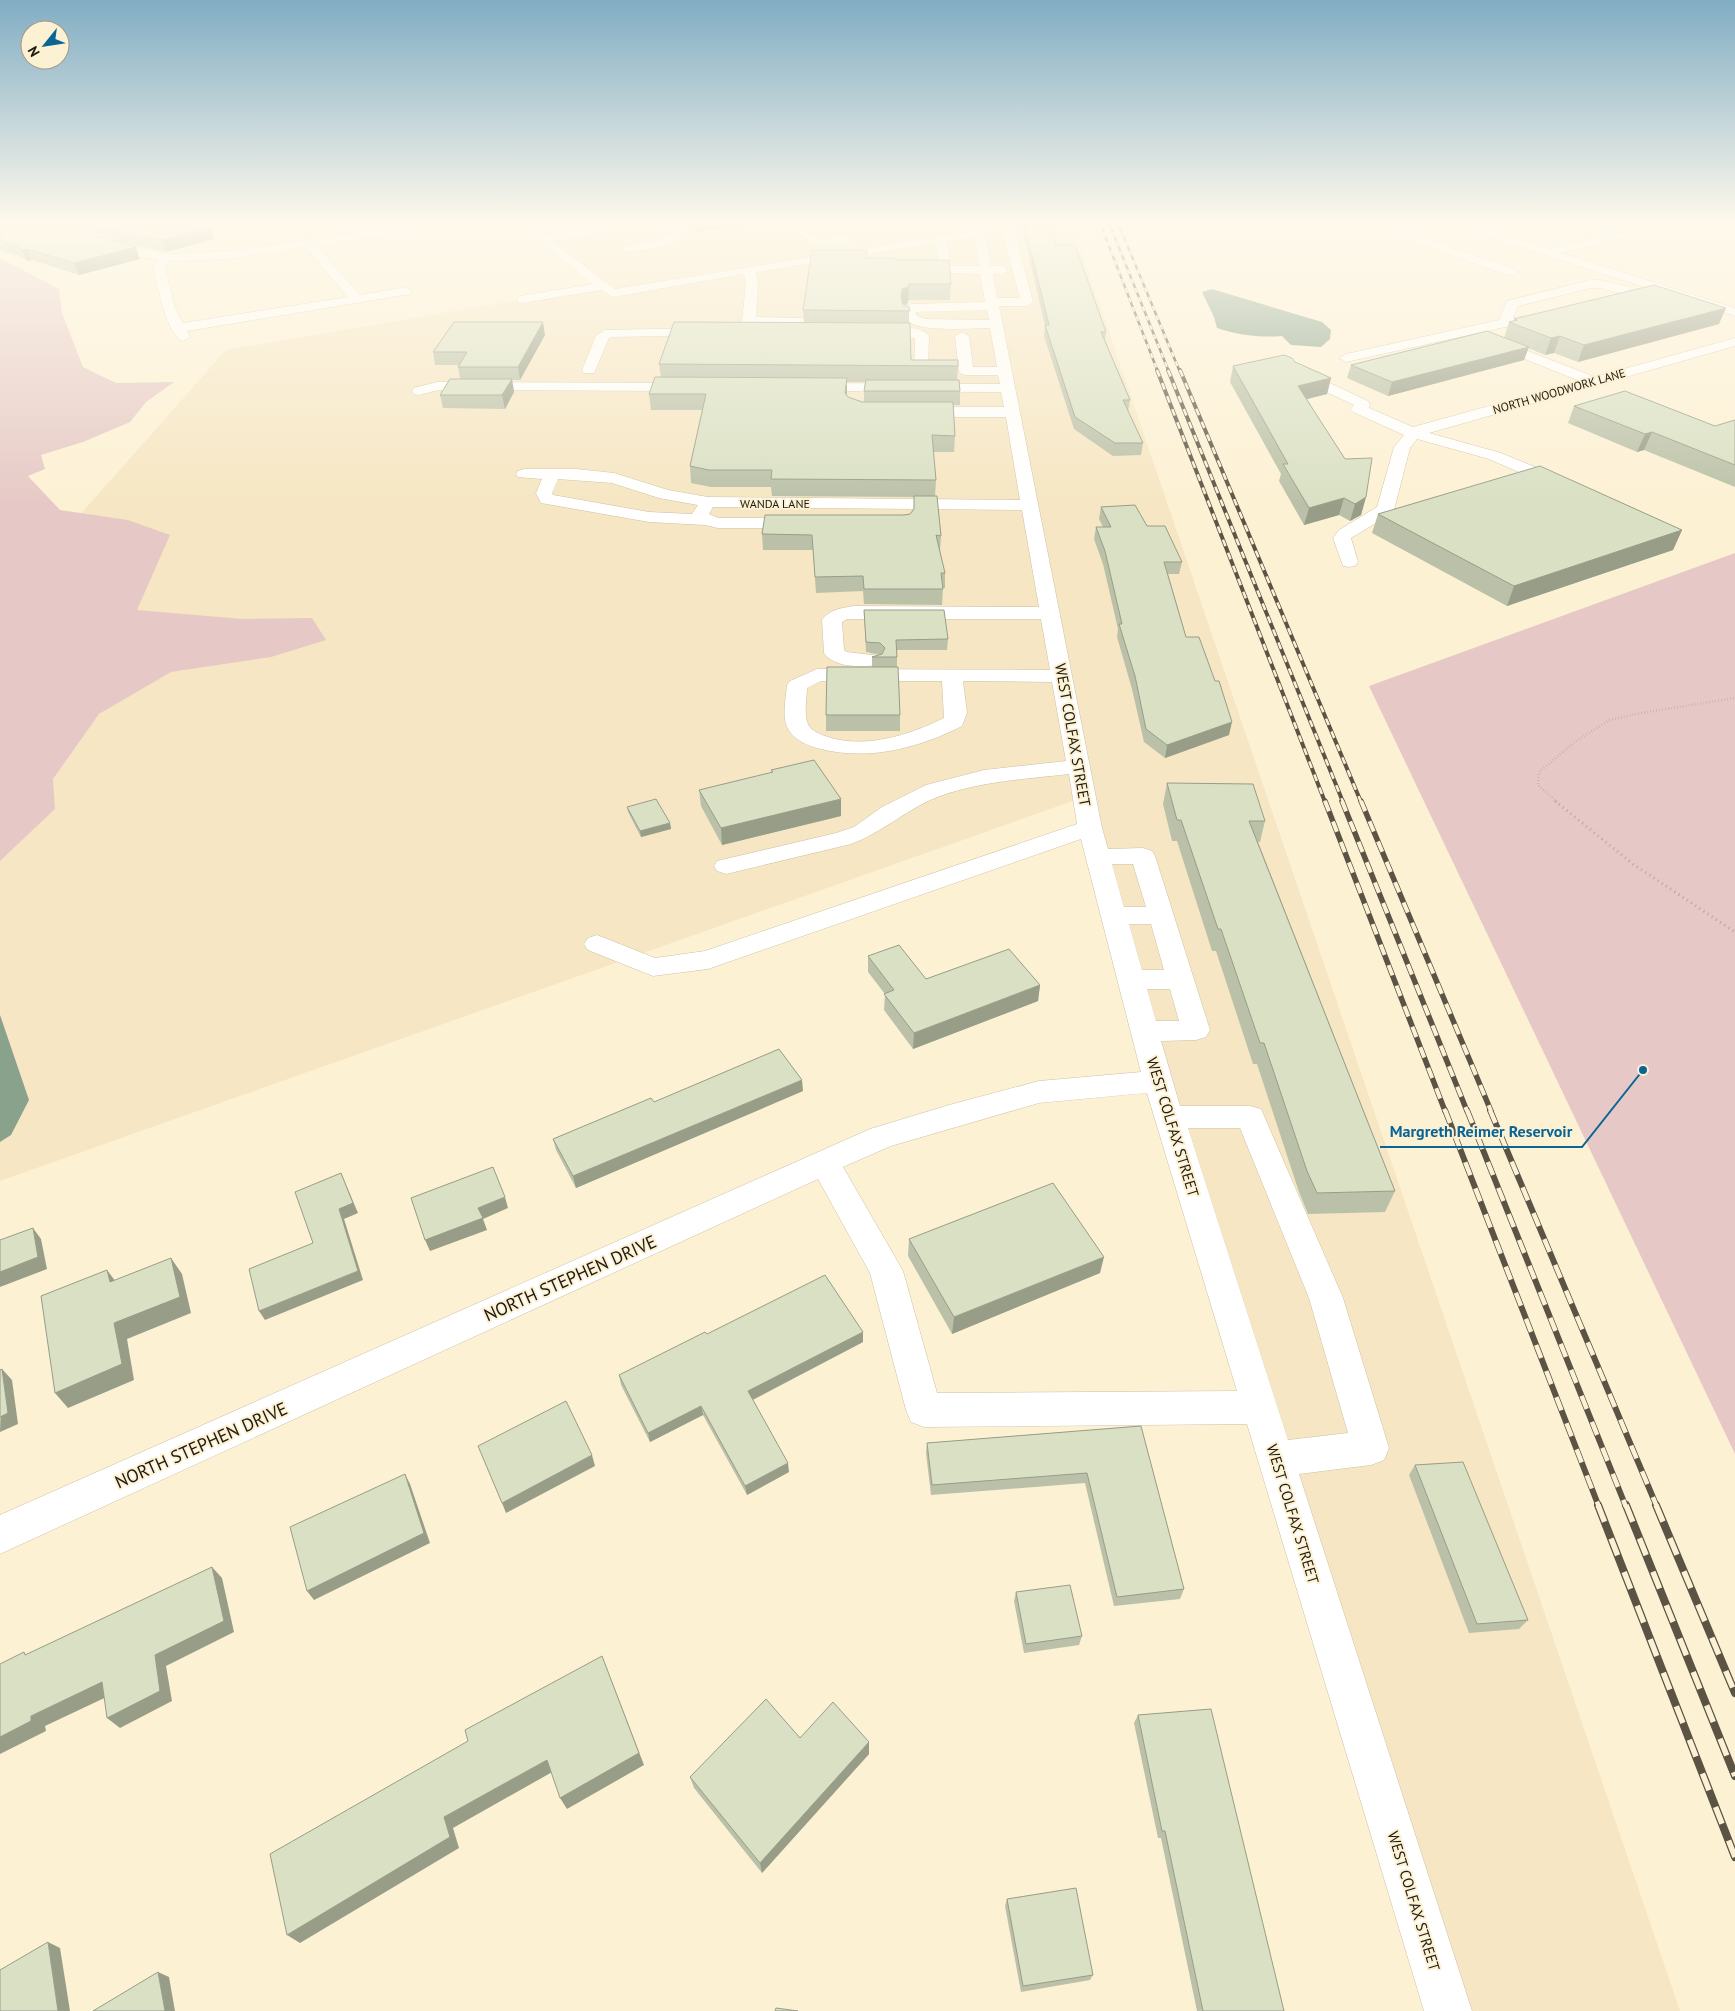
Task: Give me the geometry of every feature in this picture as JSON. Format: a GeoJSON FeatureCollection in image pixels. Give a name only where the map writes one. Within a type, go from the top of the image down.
{"type":"FeatureCollection","features":[{"type":"Feature","properties":{"kind":"street"},"geometry":{"type":"LineString","coordinates":[[173,317],[180,333],[265,317]]}},
{"type":"Feature","properties":{"kind":"street"},"geometry":{"type":"LineString","coordinates":[[749,317],[749,321],[914,333],[922,336],[916,371],[936,371]]}},
{"type":"Feature","properties":{"kind":"street"},"geometry":{"type":"LineString","coordinates":[[910,317],[922,324]]}},
{"type":"Feature","properties":{"kind":"street"},"geometry":{"type":"LineString","coordinates":[[739,332],[922,324],[961,317]]}},
{"type":"Feature","properties":{"kind":"street","name":"WEST COLFAX STREET"},"geometry":{"type":"LineString","coordinates":[[994,317],[1090,828],[1144,1032],[1448,2011]]}},
{"type":"Feature","properties":{"kind":"street"},"geometry":{"type":"LineString","coordinates":[[1505,323],[1507,317]]}},
{"type":"Feature","properties":{"kind":"street"},"geometry":{"type":"LineString","coordinates":[[1346,358],[1505,323],[1539,320],[1551,317]]}},
{"type":"Feature","properties":{"kind":"street"},"geometry":{"type":"LineString","coordinates":[[1468,331],[1595,382]]}},
{"type":"Feature","properties":{"kind":"street"},"geometry":{"type":"LineString","coordinates":[[570,370],[596,371],[603,336],[610,333],[720,332]]}},
{"type":"Feature","properties":{"kind":"street"},"geometry":{"type":"LineString","coordinates":[[962,336],[966,371]]}},
{"type":"Feature","properties":{"kind":"street","name":"NORTH WOODWORK LANE"},"geometry":{"type":"LineString","coordinates":[[1413,433],[1735,342]]}},
{"type":"Feature","properties":{"kind":"street"},"geometry":{"type":"LineString","coordinates":[[951,371],[966,371],[1008,391]]}},
{"type":"Feature","properties":{"kind":"street"},"geometry":{"type":"LineString","coordinates":[[1297,373],[1363,404],[1362,408],[1358,409],[1413,433],[1495,456],[1573,490]]}},
{"type":"Feature","properties":{"kind":"street"},"geometry":{"type":"LineString","coordinates":[[419,391],[437,386],[701,387]]}},
{"type":"Feature","properties":{"kind":"street"},"geometry":{"type":"LineString","coordinates":[[799,387],[856,394],[1008,391]]}},
{"type":"Feature","properties":{"kind":"street"},"geometry":{"type":"LineString","coordinates":[[902,412],[1008,391]]}},
{"type":"Feature","properties":{"kind":"street"},"geometry":{"type":"LineString","coordinates":[[1348,562],[1342,538],[1345,534],[1386,510],[1402,448],[1413,433]]}},
{"type":"Feature","properties":{"kind":"street","name":"WANDA LANE"},"geometry":{"type":"LineString","coordinates":[[524,474],[576,474],[614,478],[666,494],[708,502],[1030,505]]}},
{"type":"Feature","properties":{"kind":"street"},"geometry":{"type":"LineString","coordinates":[[552,474],[544,493],[547,499],[649,517],[705,520],[718,523],[821,523]]}},
{"type":"Feature","properties":{"kind":"street"},"geometry":{"type":"LineString","coordinates":[[705,520],[700,515],[708,502]]}},
{"type":"Feature","properties":{"kind":"street"},"geometry":{"type":"LineString","coordinates":[[802,523],[805,503]]}},
{"type":"Feature","properties":{"kind":"street"},"geometry":{"type":"LineString","coordinates":[[903,504],[903,523]]}},
{"type":"Feature","properties":{"kind":"street"},"geometry":{"type":"LineString","coordinates":[[1050,613],[854,612],[841,614],[832,620],[832,646],[834,652],[842,658],[857,660],[1061,670]]}},
{"type":"Feature","properties":{"kind":"street"},"geometry":{"type":"LineString","coordinates":[[952,675],[956,712],[954,721],[894,744],[876,748],[840,746],[814,740],[801,731],[797,724],[797,685],[818,675],[952,675],[1061,670]]}},
{"type":"Feature","properties":{"kind":"street"},"geometry":{"type":"LineString","coordinates":[[726,866],[842,839],[862,832],[890,812],[934,790],[984,777],[1078,766]]}},
{"type":"Feature","properties":{"kind":"street"},"geometry":{"type":"LineString","coordinates":[[597,944],[653,967],[708,960],[1090,828]]}},
{"type":"Feature","properties":{"kind":"street"},"geometry":{"type":"LineString","coordinates":[[1098,857],[1143,856],[1196,1030],[1144,1032]]}},
{"type":"Feature","properties":{"kind":"street"},"geometry":{"type":"LineString","coordinates":[[1113,916],[1161,915]]}},
{"type":"Feature","properties":{"kind":"street"},"geometry":{"type":"LineString","coordinates":[[1131,980],[1181,979]]}},
{"type":"Feature","properties":{"kind":"street","name":"NORTH STEPHEN DRIVE"},"geometry":{"type":"LineString","coordinates":[[0,1535],[881,1137],[1038,1092],[1158,1081]]}},
{"type":"Feature","properties":{"kind":"street"},"geometry":{"type":"LineString","coordinates":[[1169,1117],[1250,1118],[1326,1298],[1371,1448],[1276,1459]]}},
{"type":"Feature","properties":{"kind":"street"},"geometry":{"type":"LineString","coordinates":[[825,1163],[886,1271],[924,1410],[1260,1407]]}},
{"type":"Feature","properties":{"kind":"path"},"geometry":{"type":"LineString","coordinates":[[1735,698],[1641,713],[1610,720],[1576,742],[1539,772],[1538,785],[1560,807],[1632,863],[1684,900],[1735,932]]}},
{"type":"Feature","properties":{"kind":"shaded area"},"geometry":{"type":"Polygon","coordinates":[[[0,317],[63,317],[83,367],[116,383],[174,382],[146,402],[130,422],[83,442],[41,455],[45,469],[28,476],[60,510],[128,520],[170,535],[137,610],[243,619],[312,618],[326,640],[271,657],[171,672],[99,714],[53,779],[55,809],[0,861],[0,317]]]}},
{"type":"Feature","properties":{"kind":"shaded area"},"geometry":{"type":"Polygon","coordinates":[[[420,317],[1104,317],[1680,2011],[1448,2011],[1084,797],[0,1181],[0,605],[226,350],[420,317]]]}},
{"type":"Feature","properties":{"kind":"shaded area"},"geometry":{"type":"Polygon","coordinates":[[[1214,317],[1305,317],[1322,322],[1331,330],[1330,339],[1321,347],[1291,345],[1282,336],[1265,337],[1217,328],[1214,317]]]}},
{"type":"Feature","properties":{"kind":"shaded area"},"geometry":{"type":"Polygon","coordinates":[[[1735,553],[1735,1454],[1369,686],[1735,553]]]}},
{"type":"Feature","properties":{"kind":"shaded area"},"geometry":{"type":"Polygon","coordinates":[[[0,1015],[29,1100],[11,1135],[0,1142],[0,1015]]]}},
{"type":"Feature","properties":{"kind":"building"},"geometry":{"type":"Polygon","coordinates":[[[1047,317],[1101,317],[1106,332],[1101,332],[1130,400],[1123,400],[1143,443],[1115,443],[1075,417],[1045,325],[1049,325],[1047,317]]]}},
{"type":"Feature","properties":{"kind":"building"},"geometry":{"type":"Polygon","coordinates":[[[1523,317],[1692,317],[1584,345],[1560,336],[1551,338],[1509,322],[1517,320],[1514,319],[1523,317]]]}},
{"type":"Feature","properties":{"kind":"building"},"geometry":{"type":"Polygon","coordinates":[[[454,322],[543,322],[518,367],[458,367],[467,352],[433,352],[454,322]]]}},
{"type":"Feature","properties":{"kind":"building"},"geometry":{"type":"Polygon","coordinates":[[[674,322],[910,323],[911,360],[958,360],[958,366],[659,364],[674,322]]]}},
{"type":"Feature","properties":{"kind":"building"},"geometry":{"type":"Polygon","coordinates":[[[1487,331],[1529,347],[1392,382],[1351,365],[1487,331]]]}},
{"type":"Feature","properties":{"kind":"building"},"geometry":{"type":"Polygon","coordinates":[[[1284,355],[1331,378],[1298,386],[1345,459],[1372,458],[1366,497],[1355,504],[1344,498],[1309,508],[1283,464],[1288,464],[1233,366],[1284,355]]]}},
{"type":"Feature","properties":{"kind":"building"},"geometry":{"type":"Polygon","coordinates":[[[655,377],[847,378],[845,393],[848,397],[862,402],[953,402],[955,436],[932,435],[936,480],[771,479],[772,470],[709,470],[690,466],[706,394],[649,394],[655,377]]]}},
{"type":"Feature","properties":{"kind":"building"},"geometry":{"type":"Polygon","coordinates":[[[450,379],[512,379],[502,395],[440,395],[450,379]]]}},
{"type":"Feature","properties":{"kind":"building"},"geometry":{"type":"Polygon","coordinates":[[[866,380],[959,380],[960,391],[864,391],[866,380]]]}},
{"type":"Feature","properties":{"kind":"building"},"geometry":{"type":"Polygon","coordinates":[[[1625,391],[1715,426],[1735,420],[1735,465],[1652,432],[1645,434],[1574,406],[1625,391]]]}},
{"type":"Feature","properties":{"kind":"building"},"geometry":{"type":"Polygon","coordinates":[[[1540,466],[1682,530],[1514,586],[1378,514],[1540,466]]]}},
{"type":"Feature","properties":{"kind":"building"},"geometry":{"type":"Polygon","coordinates":[[[914,496],[937,496],[941,536],[936,535],[945,573],[941,573],[943,589],[864,589],[863,576],[815,577],[812,535],[762,534],[765,515],[904,515],[910,514],[914,509],[914,496]]]}},
{"type":"Feature","properties":{"kind":"building"},"geometry":{"type":"Polygon","coordinates":[[[1135,505],[1147,526],[1165,526],[1182,562],[1164,562],[1186,637],[1199,637],[1215,681],[1219,681],[1232,722],[1167,745],[1146,729],[1135,676],[1119,624],[1122,624],[1105,551],[1096,527],[1111,527],[1101,507],[1135,505]]]}},
{"type":"Feature","properties":{"kind":"building"},"geometry":{"type":"Polygon","coordinates":[[[864,610],[944,610],[948,639],[896,640],[897,657],[872,657],[882,654],[885,648],[880,643],[866,642],[864,610]]]}},
{"type":"Feature","properties":{"kind":"building"},"geometry":{"type":"Polygon","coordinates":[[[827,667],[898,667],[900,715],[826,715],[827,667]]]}},
{"type":"Feature","properties":{"kind":"building"},"geometry":{"type":"Polygon","coordinates":[[[814,760],[841,799],[721,828],[699,790],[773,772],[771,770],[814,760]]]}},
{"type":"Feature","properties":{"kind":"building"},"geometry":{"type":"Polygon","coordinates":[[[1167,783],[1253,784],[1265,821],[1249,821],[1395,1191],[1317,1193],[1307,1171],[1264,1043],[1260,1043],[1221,929],[1218,929],[1181,820],[1177,820],[1167,783]]]}},
{"type":"Feature","properties":{"kind":"building"},"geometry":{"type":"Polygon","coordinates":[[[656,799],[670,823],[640,831],[627,807],[656,799]]]}},
{"type":"Feature","properties":{"kind":"building"},"geometry":{"type":"Polygon","coordinates":[[[899,945],[926,979],[1009,949],[1040,985],[914,1033],[884,994],[894,990],[868,956],[899,945]]]}},
{"type":"Feature","properties":{"kind":"building"},"geometry":{"type":"Polygon","coordinates":[[[779,1049],[802,1080],[573,1176],[553,1139],[651,1098],[654,1102],[779,1049]]]}},
{"type":"Feature","properties":{"kind":"building"},"geometry":{"type":"Polygon","coordinates":[[[493,1167],[505,1197],[478,1208],[483,1218],[425,1240],[411,1198],[493,1167]]]}},
{"type":"Feature","properties":{"kind":"building"},"geometry":{"type":"Polygon","coordinates":[[[341,1173],[353,1203],[339,1209],[358,1271],[259,1311],[249,1269],[313,1243],[295,1192],[341,1173]]]}},
{"type":"Feature","properties":{"kind":"building"},"geometry":{"type":"Polygon","coordinates":[[[1053,1183],[1104,1257],[954,1317],[909,1239],[1053,1183]]]}},
{"type":"Feature","properties":{"kind":"building"},"geometry":{"type":"Polygon","coordinates":[[[33,1228],[38,1257],[0,1272],[0,1240],[33,1228]]]}},
{"type":"Feature","properties":{"kind":"building"},"geometry":{"type":"Polygon","coordinates":[[[171,1258],[180,1297],[114,1323],[122,1364],[55,1393],[41,1296],[107,1270],[110,1282],[171,1258]]]}},
{"type":"Feature","properties":{"kind":"building"},"geometry":{"type":"Polygon","coordinates":[[[825,1275],[863,1332],[748,1391],[788,1463],[745,1486],[701,1406],[648,1433],[619,1375],[705,1332],[707,1334],[825,1275]]]}},
{"type":"Feature","properties":{"kind":"building"},"geometry":{"type":"Polygon","coordinates":[[[2,1369],[8,1413],[0,1417],[0,1370],[2,1369]]]}},
{"type":"Feature","properties":{"kind":"building"},"geometry":{"type":"Polygon","coordinates":[[[566,1401],[592,1455],[502,1503],[478,1446],[566,1401]]]}},
{"type":"Feature","properties":{"kind":"building"},"geometry":{"type":"Polygon","coordinates":[[[1141,1426],[1184,1589],[1117,1597],[1087,1473],[932,1485],[927,1443],[1141,1426]]]}},
{"type":"Feature","properties":{"kind":"building"},"geometry":{"type":"Polygon","coordinates":[[[1463,1462],[1528,1620],[1477,1624],[1415,1465],[1463,1462]]]}},
{"type":"Feature","properties":{"kind":"building"},"geometry":{"type":"Polygon","coordinates":[[[405,1474],[424,1533],[307,1591],[290,1527],[405,1474]]]}},
{"type":"Feature","properties":{"kind":"building"},"geometry":{"type":"Polygon","coordinates":[[[212,1567],[224,1621],[155,1655],[160,1691],[107,1718],[102,1682],[31,1716],[31,1721],[0,1737],[0,1664],[24,1652],[25,1655],[212,1567]]]}},
{"type":"Feature","properties":{"kind":"building"},"geometry":{"type":"Polygon","coordinates":[[[1070,1585],[1082,1636],[1026,1644],[1016,1592],[1070,1585]]]}},
{"type":"Feature","properties":{"kind":"building"},"geometry":{"type":"Polygon","coordinates":[[[602,1656],[639,1753],[560,1798],[547,1760],[444,1817],[450,1837],[287,1935],[270,1854],[468,1741],[465,1730],[602,1656]]]}},
{"type":"Feature","properties":{"kind":"building"},"geometry":{"type":"Polygon","coordinates":[[[766,1699],[800,1738],[833,1702],[869,1742],[760,1863],[690,1777],[766,1699]]]}},
{"type":"Feature","properties":{"kind":"building"},"geometry":{"type":"Polygon","coordinates":[[[1211,1709],[1284,2011],[1203,2011],[1138,1715],[1211,1709]]]}},
{"type":"Feature","properties":{"kind":"building"},"geometry":{"type":"Polygon","coordinates":[[[1076,1888],[1093,1975],[1023,1986],[1007,1899],[1076,1888]]]}},
{"type":"Feature","properties":{"kind":"building"},"geometry":{"type":"Polygon","coordinates":[[[48,1942],[58,2011],[0,2011],[0,1970],[48,1942]]]}},
{"type":"Feature","properties":{"kind":"building"},"geometry":{"type":"Polygon","coordinates":[[[158,1972],[165,2011],[93,2011],[158,1972]]]}},
{"type":"Feature","properties":{"kind":"building"},"geometry":{"type":"Polygon","coordinates":[[[776,2008],[798,2011],[775,2011],[776,2008]]]}},
{"type":"Feature","properties":{"kind":"railway"},"geometry":{"type":"LineString","coordinates":[[1137,317],[1158,372]]}},
{"type":"Feature","properties":{"kind":"railway"},"geometry":{"type":"LineString","coordinates":[[1147,317],[1169,372]]}},
{"type":"Feature","properties":{"kind":"railway"},"geometry":{"type":"LineString","coordinates":[[1157,317],[1180,372]]}},
{"type":"Feature","properties":{"kind":"railway"},"geometry":{"type":"LineString","coordinates":[[1157,370],[1325,802]]}},
{"type":"Feature","properties":{"kind":"railway"},"geometry":{"type":"LineString","coordinates":[[1168,370],[1343,802]]}},
{"type":"Feature","properties":{"kind":"railway"},"geometry":{"type":"LineString","coordinates":[[1180,370],[1361,802]]}},
{"type":"Feature","properties":{"kind":"railway"},"geometry":{"type":"LineString","coordinates":[[1325,801],[1445,1111]]}},
{"type":"Feature","properties":{"kind":"railway"},"geometry":{"type":"LineString","coordinates":[[1342,801],[1467,1111]]}},
{"type":"Feature","properties":{"kind":"railway"},"geometry":{"type":"LineString","coordinates":[[1361,801],[1491,1111]]}},
{"type":"Feature","properties":{"kind":"railway"},"geometry":{"type":"LineString","coordinates":[[1445,1110],[1599,1507]]}},
{"type":"Feature","properties":{"kind":"railway"},"geometry":{"type":"LineString","coordinates":[[1467,1110],[1626,1507]]}},
{"type":"Feature","properties":{"kind":"railway"},"geometry":{"type":"LineString","coordinates":[[1490,1110],[1657,1507]]}},
{"type":"Feature","properties":{"kind":"railway"},"geometry":{"type":"LineString","coordinates":[[1598,1505],[1735,1857]]}},
{"type":"Feature","properties":{"kind":"railway"},"geometry":{"type":"LineString","coordinates":[[1626,1505],[1735,1776]]}},
{"type":"Feature","properties":{"kind":"railway"},"geometry":{"type":"LineString","coordinates":[[1656,1505],[1735,1693]]}},
{"type":"Feature","properties":{"kind":"place","name":"Margreth Reimer Reservoir"},"geometry":{"type":"Point","coordinates":[1643,1070]}}]}
